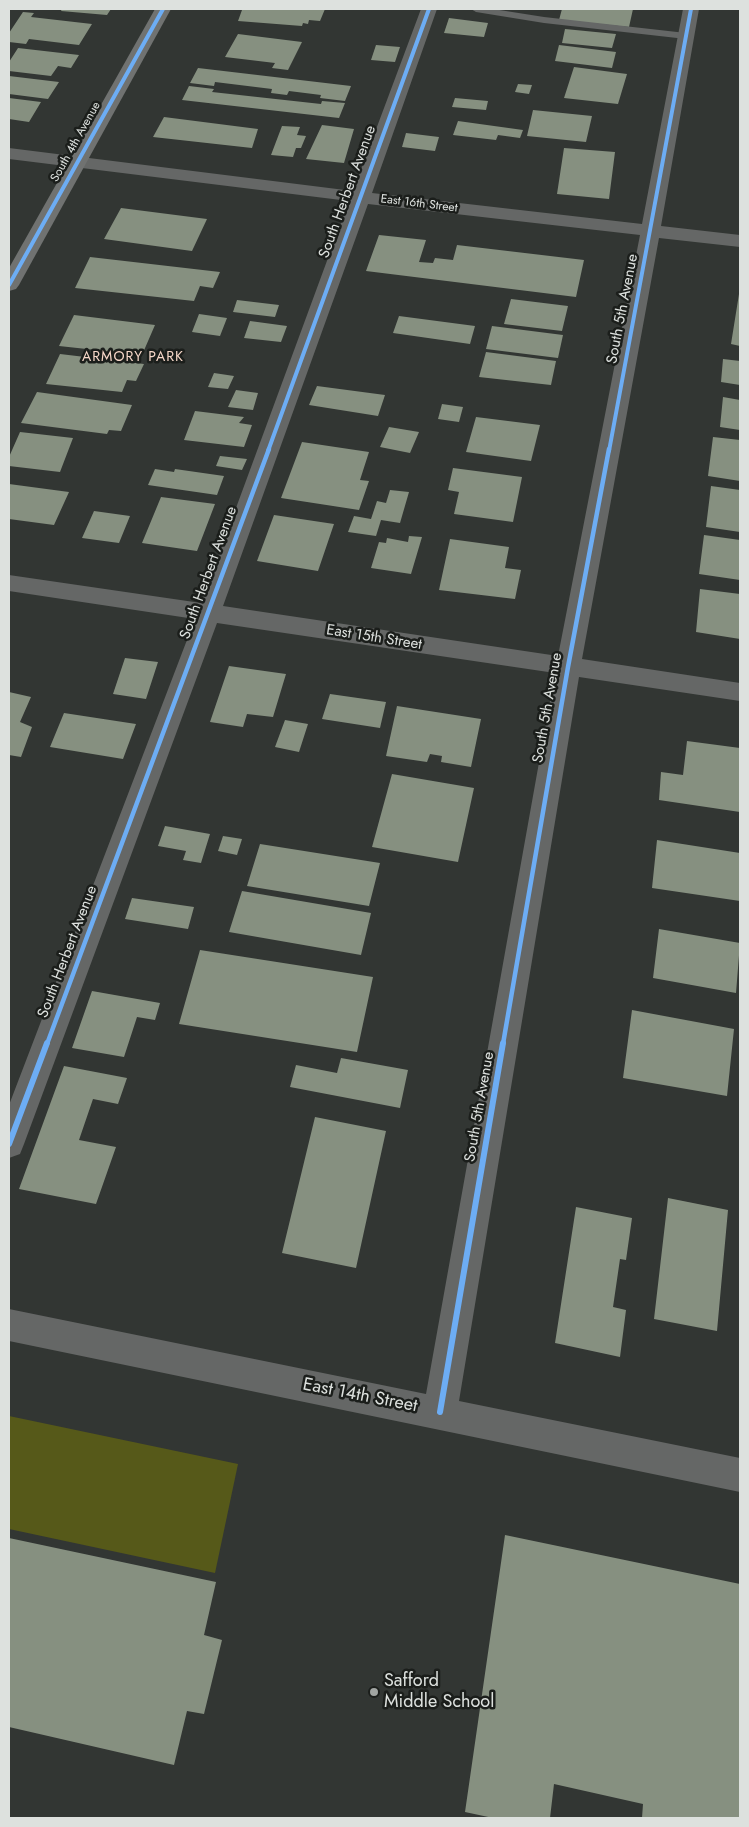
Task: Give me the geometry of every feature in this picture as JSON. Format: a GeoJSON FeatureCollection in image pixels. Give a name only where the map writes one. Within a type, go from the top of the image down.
{"type":"FeatureCollection","features":[{"type":"Feature","properties":{"kind":"street","name":"South 4th Avenue"},"geometry":{"type":"LineString","coordinates":[[9,285],[77,160],[163,9]]}},
{"type":"Feature","properties":{"kind":"street","name":"South Herbert Avenue"},"geometry":{"type":"LineString","coordinates":[[9,1144],[209,612],[429,9]]}},
{"type":"Feature","properties":{"kind":"street","name":"South 5th Avenue"},"geometry":{"type":"LineString","coordinates":[[440,1412],[568,667],[691,9]]}},
{"type":"Feature","properties":{"kind":"street","name":"East 16th Street"},"geometry":{"type":"LineString","coordinates":[[9,153],[77,160],[359,197],[740,241]]}},
{"type":"Feature","properties":{"kind":"street","name":"East 15th Street"},"geometry":{"type":"LineString","coordinates":[[9,583],[740,692]]}},
{"type":"Feature","properties":{"kind":"street","name":"East 14th Street"},"geometry":{"type":"LineString","coordinates":[[9,1325],[740,1475]]}},
{"type":"Feature","properties":{"kind":"lane"},"geometry":{"type":"LineString","coordinates":[[476,9],[517,17],[686,36]]}},
{"type":"Feature","properties":{"kind":"shaded area"},"geometry":{"type":"Polygon","coordinates":[[[9,1416],[238,1464],[215,1573],[9,1529],[9,1416]]]}},
{"type":"Feature","properties":{"kind":"building"},"geometry":{"type":"Polygon","coordinates":[[[62,9],[111,9],[107,15],[61,11],[62,9]]]}},
{"type":"Feature","properties":{"kind":"building"},"geometry":{"type":"Polygon","coordinates":[[[325,9],[320,21],[309,20],[308,24],[303,23],[302,26],[238,21],[242,10],[325,9]]]}},
{"type":"Feature","properties":{"kind":"building"},"geometry":{"type":"Polygon","coordinates":[[[562,9],[633,9],[629,27],[559,20],[562,9]]]}},
{"type":"Feature","properties":{"kind":"building"},"geometry":{"type":"Polygon","coordinates":[[[23,12],[34,13],[31,17],[92,24],[79,45],[29,39],[26,44],[9,42],[9,33],[23,12]]]}},
{"type":"Feature","properties":{"kind":"building"},"geometry":{"type":"Polygon","coordinates":[[[449,18],[488,23],[484,37],[444,33],[449,18]]]}},
{"type":"Feature","properties":{"kind":"building"},"geometry":{"type":"Polygon","coordinates":[[[565,29],[616,34],[612,48],[562,43],[565,29]]]}},
{"type":"Feature","properties":{"kind":"building"},"geometry":{"type":"Polygon","coordinates":[[[238,34],[302,42],[288,70],[272,68],[275,63],[225,57],[238,34]]]}},
{"type":"Feature","properties":{"kind":"building"},"geometry":{"type":"Polygon","coordinates":[[[376,45],[400,47],[395,62],[371,60],[376,45]]]}},
{"type":"Feature","properties":{"kind":"building"},"geometry":{"type":"Polygon","coordinates":[[[559,45],[616,52],[612,68],[555,61],[559,45]]]}},
{"type":"Feature","properties":{"kind":"building"},"geometry":{"type":"Polygon","coordinates":[[[18,48],[79,55],[71,68],[58,66],[51,76],[9,71],[9,62],[18,48]]]}},
{"type":"Feature","properties":{"kind":"building"},"geometry":{"type":"Polygon","coordinates":[[[574,67],[627,74],[618,104],[564,98],[574,67]]]}},
{"type":"Feature","properties":{"kind":"building"},"geometry":{"type":"Polygon","coordinates":[[[198,68],[351,86],[345,101],[320,98],[321,95],[289,91],[287,95],[271,93],[272,89],[215,82],[214,86],[190,83],[198,68]]]}},
{"type":"Feature","properties":{"kind":"building"},"geometry":{"type":"Polygon","coordinates":[[[9,76],[59,82],[48,99],[9,94],[9,76]]]}},
{"type":"Feature","properties":{"kind":"building"},"geometry":{"type":"Polygon","coordinates":[[[518,84],[532,85],[529,94],[515,92],[518,84]]]}},
{"type":"Feature","properties":{"kind":"building"},"geometry":{"type":"Polygon","coordinates":[[[189,86],[214,89],[212,92],[321,104],[322,101],[345,103],[339,118],[182,100],[189,86]]]}},
{"type":"Feature","properties":{"kind":"building"},"geometry":{"type":"Polygon","coordinates":[[[9,98],[41,102],[29,122],[9,119],[9,98]]]}},
{"type":"Feature","properties":{"kind":"building"},"geometry":{"type":"Polygon","coordinates":[[[455,98],[488,101],[486,110],[452,107],[455,98]]]}},
{"type":"Feature","properties":{"kind":"building"},"geometry":{"type":"Polygon","coordinates":[[[533,110],[592,116],[586,142],[527,136],[533,110]]]}},
{"type":"Feature","properties":{"kind":"building"},"geometry":{"type":"Polygon","coordinates":[[[164,117],[258,129],[252,148],[153,137],[164,117]]]}},
{"type":"Feature","properties":{"kind":"building"},"geometry":{"type":"Polygon","coordinates":[[[458,121],[523,130],[520,138],[498,135],[496,140],[453,135],[458,121]]]}},
{"type":"Feature","properties":{"kind":"building"},"geometry":{"type":"Polygon","coordinates":[[[322,125],[354,129],[344,163],[306,159],[322,125]]]}},
{"type":"Feature","properties":{"kind":"building"},"geometry":{"type":"Polygon","coordinates":[[[282,126],[300,127],[297,135],[306,136],[301,148],[296,148],[293,157],[271,155],[282,126]]]}},
{"type":"Feature","properties":{"kind":"building"},"geometry":{"type":"Polygon","coordinates":[[[406,133],[439,137],[435,151],[402,147],[406,133]]]}},
{"type":"Feature","properties":{"kind":"building"},"geometry":{"type":"Polygon","coordinates":[[[564,148],[615,152],[609,199],[557,194],[564,148]]]}},
{"type":"Feature","properties":{"kind":"building"},"geometry":{"type":"Polygon","coordinates":[[[121,208],[207,219],[192,251],[104,239],[121,208]]]}},
{"type":"Feature","properties":{"kind":"building"},"geometry":{"type":"Polygon","coordinates":[[[379,235],[426,240],[419,262],[433,263],[435,258],[453,260],[457,245],[584,260],[576,297],[366,271],[379,235]]]}},
{"type":"Feature","properties":{"kind":"building"},"geometry":{"type":"Polygon","coordinates":[[[90,257],[220,272],[213,288],[200,286],[194,301],[75,288],[90,257]]]}},
{"type":"Feature","properties":{"kind":"building"},"geometry":{"type":"Polygon","coordinates":[[[740,295],[740,346],[731,344],[740,295]]]}},
{"type":"Feature","properties":{"kind":"building"},"geometry":{"type":"Polygon","coordinates":[[[511,299],[568,306],[562,331],[504,324],[511,299]]]}},
{"type":"Feature","properties":{"kind":"building"},"geometry":{"type":"Polygon","coordinates":[[[237,300],[279,305],[275,317],[233,312],[237,300]]]}},
{"type":"Feature","properties":{"kind":"building"},"geometry":{"type":"Polygon","coordinates":[[[199,314],[227,318],[220,336],[192,332],[199,314]]]}},
{"type":"Feature","properties":{"kind":"building"},"geometry":{"type":"Polygon","coordinates":[[[74,315],[155,325],[142,355],[59,346],[74,315]]]}},
{"type":"Feature","properties":{"kind":"building"},"geometry":{"type":"Polygon","coordinates":[[[399,316],[475,326],[470,344],[393,333],[399,316]]]}},
{"type":"Feature","properties":{"kind":"building"},"geometry":{"type":"Polygon","coordinates":[[[250,321],[287,326],[281,342],[244,338],[250,321]]]}},
{"type":"Feature","properties":{"kind":"building"},"geometry":{"type":"Polygon","coordinates":[[[492,326],[563,335],[558,358],[486,349],[492,326]]]}},
{"type":"Feature","properties":{"kind":"building"},"geometry":{"type":"Polygon","coordinates":[[[486,352],[556,361],[551,385],[479,377],[486,352]]]}},
{"type":"Feature","properties":{"kind":"building"},"geometry":{"type":"Polygon","coordinates":[[[60,354],[144,364],[136,381],[127,380],[122,392],[46,384],[60,354]]]}},
{"type":"Feature","properties":{"kind":"building"},"geometry":{"type":"Polygon","coordinates":[[[723,359],[740,361],[740,385],[721,382],[723,359]]]}},
{"type":"Feature","properties":{"kind":"building"},"geometry":{"type":"Polygon","coordinates":[[[214,373],[234,376],[228,389],[208,387],[214,373]]]}},
{"type":"Feature","properties":{"kind":"building"},"geometry":{"type":"Polygon","coordinates":[[[317,386],[385,395],[378,416],[309,405],[317,386]]]}},
{"type":"Feature","properties":{"kind":"building"},"geometry":{"type":"Polygon","coordinates":[[[236,390],[258,393],[253,410],[228,407],[236,390]]]}},
{"type":"Feature","properties":{"kind":"building"},"geometry":{"type":"Polygon","coordinates":[[[37,392],[132,405],[121,431],[109,430],[107,434],[21,423],[37,392]]]}},
{"type":"Feature","properties":{"kind":"building"},"geometry":{"type":"Polygon","coordinates":[[[723,397],[740,400],[740,430],[720,427],[723,397]]]}},
{"type":"Feature","properties":{"kind":"building"},"geometry":{"type":"Polygon","coordinates":[[[442,404],[463,407],[459,422],[438,419],[442,404]]]}},
{"type":"Feature","properties":{"kind":"building"},"geometry":{"type":"Polygon","coordinates":[[[195,411],[244,417],[239,423],[252,425],[244,447],[184,440],[195,411]]]}},
{"type":"Feature","properties":{"kind":"building"},"geometry":{"type":"Polygon","coordinates":[[[476,417],[540,425],[531,461],[466,452],[476,417]]]}},
{"type":"Feature","properties":{"kind":"building"},"geometry":{"type":"Polygon","coordinates":[[[389,427],[419,432],[410,453],[380,447],[389,427]]]}},
{"type":"Feature","properties":{"kind":"building"},"geometry":{"type":"Polygon","coordinates":[[[20,432],[73,438],[60,472],[9,466],[9,457],[20,432]]]}},
{"type":"Feature","properties":{"kind":"building"},"geometry":{"type":"Polygon","coordinates":[[[713,437],[740,440],[740,481],[708,476],[713,437]]]}},
{"type":"Feature","properties":{"kind":"building"},"geometry":{"type":"Polygon","coordinates":[[[302,442],[369,452],[360,480],[369,481],[359,510],[281,498],[302,442]]]}},
{"type":"Feature","properties":{"kind":"building"},"geometry":{"type":"Polygon","coordinates":[[[220,456],[247,459],[242,470],[216,466],[220,456]]]}},
{"type":"Feature","properties":{"kind":"building"},"geometry":{"type":"Polygon","coordinates":[[[453,468],[522,477],[513,522],[454,514],[459,492],[448,490],[453,468]]]}},
{"type":"Feature","properties":{"kind":"building"},"geometry":{"type":"Polygon","coordinates":[[[155,469],[174,472],[175,469],[224,476],[217,495],[148,485],[155,469]]]}},
{"type":"Feature","properties":{"kind":"building"},"geometry":{"type":"Polygon","coordinates":[[[9,484],[69,492],[54,525],[9,519],[9,484]]]}},
{"type":"Feature","properties":{"kind":"building"},"geometry":{"type":"Polygon","coordinates":[[[711,486],[740,490],[740,532],[706,527],[711,486]]]}},
{"type":"Feature","properties":{"kind":"building"},"geometry":{"type":"Polygon","coordinates":[[[390,490],[409,492],[400,523],[381,520],[376,536],[348,532],[354,516],[371,519],[377,501],[386,503],[390,490]]]}},
{"type":"Feature","properties":{"kind":"building"},"geometry":{"type":"Polygon","coordinates":[[[161,497],[215,504],[197,551],[142,543],[161,497]]]}},
{"type":"Feature","properties":{"kind":"building"},"geometry":{"type":"Polygon","coordinates":[[[94,511],[130,516],[119,543],[82,538],[94,511]]]}},
{"type":"Feature","properties":{"kind":"building"},"geometry":{"type":"Polygon","coordinates":[[[274,515],[334,524],[318,571],[257,561],[274,515]]]}},
{"type":"Feature","properties":{"kind":"building"},"geometry":{"type":"Polygon","coordinates":[[[704,535],[740,540],[740,580],[699,574],[704,535]]]}},
{"type":"Feature","properties":{"kind":"building"},"geometry":{"type":"Polygon","coordinates":[[[409,536],[422,537],[411,574],[371,568],[379,542],[386,543],[387,538],[408,542],[409,536]]]}},
{"type":"Feature","properties":{"kind":"building"},"geometry":{"type":"Polygon","coordinates":[[[450,539],[509,547],[505,568],[521,570],[515,599],[439,590],[450,539]]]}},
{"type":"Feature","properties":{"kind":"building"},"geometry":{"type":"Polygon","coordinates":[[[700,589],[740,594],[740,639],[696,632],[700,589]]]}},
{"type":"Feature","properties":{"kind":"building"},"geometry":{"type":"Polygon","coordinates":[[[125,658],[158,662],[146,699],[113,694],[125,658]]]}},
{"type":"Feature","properties":{"kind":"building"},"geometry":{"type":"Polygon","coordinates":[[[229,666],[286,674],[273,717],[247,714],[243,727],[210,722],[229,666]]]}},
{"type":"Feature","properties":{"kind":"building"},"geometry":{"type":"Polygon","coordinates":[[[9,692],[31,697],[20,722],[32,727],[21,757],[9,755],[9,692]]]}},
{"type":"Feature","properties":{"kind":"building"},"geometry":{"type":"Polygon","coordinates":[[[330,694],[386,702],[380,728],[322,719],[330,694]]]}},
{"type":"Feature","properties":{"kind":"building"},"geometry":{"type":"Polygon","coordinates":[[[397,706],[481,719],[471,767],[441,762],[442,756],[430,754],[427,762],[386,756],[397,706]]]}},
{"type":"Feature","properties":{"kind":"building"},"geometry":{"type":"Polygon","coordinates":[[[64,713],[136,724],[123,759],[50,747],[64,713]]]}},
{"type":"Feature","properties":{"kind":"building"},"geometry":{"type":"Polygon","coordinates":[[[285,720],[308,724],[299,752],[275,747],[285,720]]]}},
{"type":"Feature","properties":{"kind":"building"},"geometry":{"type":"Polygon","coordinates":[[[687,741],[740,748],[740,812],[659,800],[661,772],[683,775],[687,741]]]}},
{"type":"Feature","properties":{"kind":"building"},"geometry":{"type":"Polygon","coordinates":[[[392,774],[474,788],[458,862],[372,847],[392,774]]]}},
{"type":"Feature","properties":{"kind":"building"},"geometry":{"type":"Polygon","coordinates":[[[165,826],[210,834],[201,863],[183,860],[186,851],[158,846],[165,826]]]}},
{"type":"Feature","properties":{"kind":"building"},"geometry":{"type":"Polygon","coordinates":[[[223,836],[242,839],[237,855],[218,851],[223,836]]]}},
{"type":"Feature","properties":{"kind":"building"},"geometry":{"type":"Polygon","coordinates":[[[657,840],[740,853],[740,901],[652,888],[657,840]]]}},
{"type":"Feature","properties":{"kind":"building"},"geometry":{"type":"Polygon","coordinates":[[[260,844],[380,863],[369,906],[247,886],[260,844]]]}},
{"type":"Feature","properties":{"kind":"building"},"geometry":{"type":"Polygon","coordinates":[[[242,891],[371,913],[361,955],[229,932],[242,891]]]}},
{"type":"Feature","properties":{"kind":"building"},"geometry":{"type":"Polygon","coordinates":[[[132,898],[194,907],[188,929],[125,919],[132,898]]]}},
{"type":"Feature","properties":{"kind":"building"},"geometry":{"type":"Polygon","coordinates":[[[659,929],[740,943],[736,993],[653,978],[659,929]]]}},
{"type":"Feature","properties":{"kind":"building"},"geometry":{"type":"Polygon","coordinates":[[[200,950],[373,977],[357,1052],[179,1024],[200,950]]]}},
{"type":"Feature","properties":{"kind":"building"},"geometry":{"type":"Polygon","coordinates":[[[92,991],[160,1003],[155,1020],[137,1017],[124,1057],[72,1048],[92,991]]]}},
{"type":"Feature","properties":{"kind":"building"},"geometry":{"type":"Polygon","coordinates":[[[632,1010],[734,1029],[727,1096],[623,1078],[632,1010]]]}},
{"type":"Feature","properties":{"kind":"building"},"geometry":{"type":"Polygon","coordinates":[[[341,1058],[408,1070],[400,1108],[290,1087],[296,1065],[337,1073],[341,1058]]]}},
{"type":"Feature","properties":{"kind":"building"},"geometry":{"type":"Polygon","coordinates":[[[64,1066],[127,1078],[118,1104],[93,1099],[79,1140],[116,1147],[96,1204],[19,1189],[64,1066]]]}},
{"type":"Feature","properties":{"kind":"building"},"geometry":{"type":"Polygon","coordinates":[[[315,1117],[386,1131],[356,1268],[282,1253],[315,1117]]]}},
{"type":"Feature","properties":{"kind":"building"},"geometry":{"type":"Polygon","coordinates":[[[668,1198],[728,1210],[717,1331],[654,1319],[668,1198]]]}},
{"type":"Feature","properties":{"kind":"building"},"geometry":{"type":"Polygon","coordinates":[[[576,1207],[632,1218],[626,1260],[620,1259],[613,1307],[626,1310],[620,1357],[555,1343],[576,1207]]]}},
{"type":"Feature","properties":{"kind":"building"},"geometry":{"type":"Polygon","coordinates":[[[505,1535],[740,1584],[740,1818],[642,1818],[643,1804],[554,1784],[550,1818],[493,1818],[465,1812],[505,1535]]]}},
{"type":"Feature","properties":{"kind":"building"},"geometry":{"type":"Polygon","coordinates":[[[9,1538],[216,1582],[204,1635],[222,1640],[204,1714],[187,1711],[174,1765],[9,1727],[9,1538]]]}},
{"type":"Feature","properties":{"kind":"cycle path"},"geometry":{"type":"LineString","coordinates":[[9,285],[163,9]]}},
{"type":"Feature","properties":{"kind":"cycle path"},"geometry":{"type":"LineString","coordinates":[[9,1144],[209,613],[429,9]]}},
{"type":"Feature","properties":{"kind":"cycle path"},"geometry":{"type":"LineString","coordinates":[[440,1412],[568,667],[691,9]]}},
{"type":"Feature","properties":{"kind":"place","name":"Safford Middle School"},"geometry":{"type":"Point","coordinates":[374,1692]}},
{"type":"Feature","properties":{"kind":"district","name":"ARMORY PARK"},"geometry":{"type":"Point","coordinates":[133,358]}}]}
